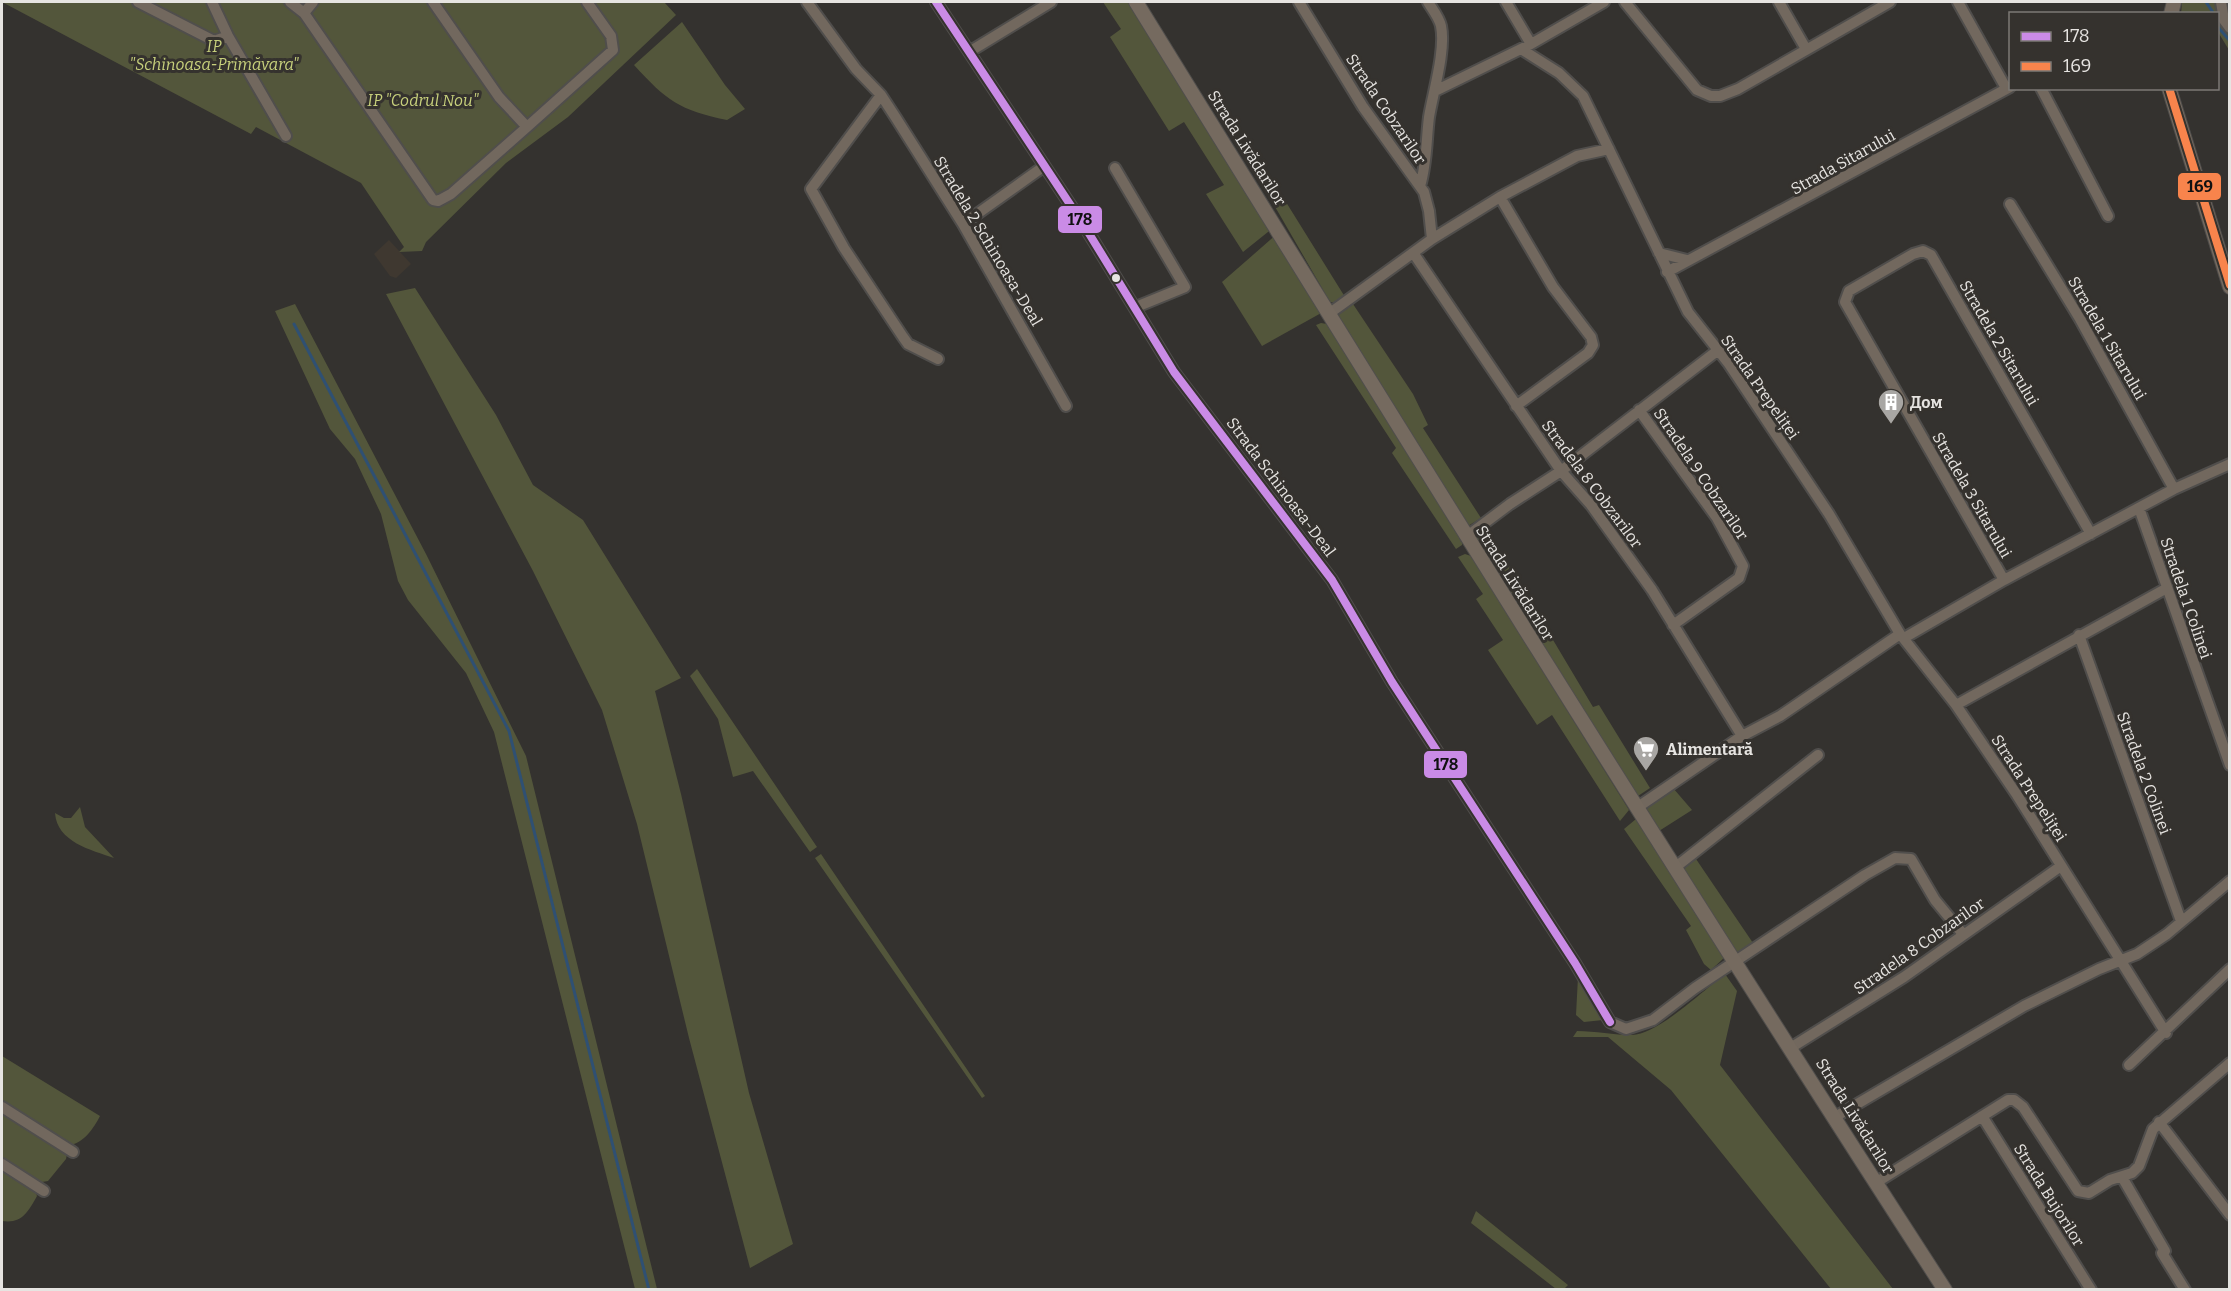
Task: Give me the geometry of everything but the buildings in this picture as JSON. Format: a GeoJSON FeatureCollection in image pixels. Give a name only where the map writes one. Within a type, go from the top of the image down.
{"type":"FeatureCollection","features":[{"type":"Feature","properties":{"kind":"street"},"geometry":{"type":"LineString","coordinates":[[138,2],[214,41],[228,36]]}},
{"type":"Feature","properties":{"kind":"street"},"geometry":{"type":"LineString","coordinates":[[212,2],[228,36],[286,136]]}},
{"type":"Feature","properties":{"kind":"street"},"geometry":{"type":"LineString","coordinates":[[290,2],[304,14],[429,197],[438,201],[451,194],[613,50],[611,36],[587,2]]}},
{"type":"Feature","properties":{"kind":"street"},"geometry":{"type":"LineString","coordinates":[[304,14],[313,2]]}},
{"type":"Feature","properties":{"kind":"street"},"geometry":{"type":"LineString","coordinates":[[433,2],[499,97],[527,127]]}},
{"type":"Feature","properties":{"kind":"street","name":"Stradela 2 Schinoasa-Deal"},"geometry":{"type":"LineString","coordinates":[[807,2],[856,69],[881,95],[963,224],[1066,406]]}},
{"type":"Feature","properties":{"kind":"street","name":"Strada Schinoasa-Deal"},"geometry":{"type":"LineString","coordinates":[[936,2],[1136,308],[1174,372],[1332,580],[1392,682],[1575,963],[1610,1022],[1626,1029],[1643,1025],[1736,962]]}},
{"type":"Feature","properties":{"kind":"street"},"geometry":{"type":"LineString","coordinates":[[969,52],[1051,2]]}},
{"type":"Feature","properties":{"kind":"street","name":"Strada Livădarilor"},"geometry":{"type":"LineString","coordinates":[[1136,2],[1330,313],[1466,537],[1945,1290]]}},
{"type":"Feature","properties":{"kind":"street","name":"Strada Cobzarilor"},"geometry":{"type":"LineString","coordinates":[[1299,2],[1363,106],[1420,186],[1429,211],[1432,239]]}},
{"type":"Feature","properties":{"kind":"street"},"geometry":{"type":"LineString","coordinates":[[1420,186],[1426,165],[1429,119],[1437,90],[1441,27],[1428,2]]}},
{"type":"Feature","properties":{"kind":"street","name":"Strada Prepeliței"},"geometry":{"type":"LineString","coordinates":[[1506,2],[1526,47],[1583,96],[1688,312],[1728,364],[1829,514],[1902,636],[1956,705],[2166,1033]]}},
{"type":"Feature","properties":{"kind":"street"},"geometry":{"type":"LineString","coordinates":[[1437,90],[1526,47],[1605,2]]}},
{"type":"Feature","properties":{"kind":"street"},"geometry":{"type":"LineString","coordinates":[[1625,2],[1698,90],[1711,96],[1738,89],[1885,3]]}},
{"type":"Feature","properties":{"kind":"street"},"geometry":{"type":"LineString","coordinates":[[1779,2],[1806,49]]}},
{"type":"Feature","properties":{"kind":"street"},"geometry":{"type":"LineString","coordinates":[[1958,2],[2008,88]]}},
{"type":"Feature","properties":{"kind":"street"},"geometry":{"type":"LineString","coordinates":[[2221,2],[2221,10],[2229,28]]}},
{"type":"Feature","properties":{"kind":"street","name":"Strada Sitarului"},"geometry":{"type":"LineString","coordinates":[[1667,272],[2008,88]]}},
{"type":"Feature","properties":{"kind":"street"},"geometry":{"type":"LineString","coordinates":[[2042,90],[2108,216]]}},
{"type":"Feature","properties":{"kind":"street"},"geometry":{"type":"LineString","coordinates":[[2170,90],[2229,287]]}},
{"type":"Feature","properties":{"kind":"street"},"geometry":{"type":"LineString","coordinates":[[881,95],[811,189],[844,248],[908,344],[938,359]]}},
{"type":"Feature","properties":{"kind":"street"},"geometry":{"type":"LineString","coordinates":[[1330,313],[1432,239],[1500,197],[1577,156],[1609,149]]}},
{"type":"Feature","properties":{"kind":"street"},"geometry":{"type":"LineString","coordinates":[[963,224],[1043,167]]}},
{"type":"Feature","properties":{"kind":"street"},"geometry":{"type":"LineString","coordinates":[[1116,168],[1185,287],[1136,308]]}},
{"type":"Feature","properties":{"kind":"street"},"geometry":{"type":"LineString","coordinates":[[1500,197],[1553,287],[1591,337],[1593,345],[1588,353],[1516,406]]}},
{"type":"Feature","properties":{"kind":"street","name":"Stradela 1 Sitarului"},"geometry":{"type":"LineString","coordinates":[[2010,204],[2080,319],[2174,489]]}},
{"type":"Feature","properties":{"kind":"street","name":"Stradela 2 Sitarului"},"geometry":{"type":"LineString","coordinates":[[1845,298],[1849,291],[1913,254],[1923,251],[1931,255],[2091,534]]}},
{"type":"Feature","properties":{"kind":"street"},"geometry":{"type":"LineString","coordinates":[[1659,253],[1687,260]]}},
{"type":"Feature","properties":{"kind":"street","name":"Stradela 8 Cobzarilor"},"geometry":{"type":"LineString","coordinates":[[1414,254],[1561,471],[1592,505],[1652,590],[1742,736]]}},
{"type":"Feature","properties":{"kind":"street","name":"Stradela 3 Sitarului"},"geometry":{"type":"LineString","coordinates":[[1845,298],[1847,306],[2004,580]]}},
{"type":"Feature","properties":{"kind":"street"},"geometry":{"type":"LineString","coordinates":[[1466,537],[1561,471],[1717,351]]}},
{"type":"Feature","properties":{"kind":"street","name":"Stradela 9 Cobzarilor"},"geometry":{"type":"LineString","coordinates":[[1639,410],[1717,519],[1743,566],[1739,578],[1673,625]]}},
{"type":"Feature","properties":{"kind":"street"},"geometry":{"type":"LineString","coordinates":[[1638,807],[1742,736],[1780,716],[1902,636],[2174,489],[2229,464]]}},
{"type":"Feature","properties":{"kind":"street","name":"Stradela 1 Colinei"},"geometry":{"type":"LineString","coordinates":[[2139,508],[2229,765]]}},
{"type":"Feature","properties":{"kind":"street"},"geometry":{"type":"LineString","coordinates":[[1956,705],[2079,634],[2167,588]]}},
{"type":"Feature","properties":{"kind":"street","name":"Stradela 2 Colinei"},"geometry":{"type":"LineString","coordinates":[[2079,634],[2181,921]]}},
{"type":"Feature","properties":{"kind":"street"},"geometry":{"type":"LineString","coordinates":[[1677,866],[1818,755]]}},
{"type":"Feature","properties":{"kind":"street"},"geometry":{"type":"LineString","coordinates":[[1736,962],[1864,875],[1902,857],[1911,859],[1935,900],[1963,934]]}},
{"type":"Feature","properties":{"kind":"street","name":"Stradela 8 Cobzarilor"},"geometry":{"type":"LineString","coordinates":[[1792,1047],[1904,977],[2061,866]]}},
{"type":"Feature","properties":{"kind":"street"},"geometry":{"type":"LineString","coordinates":[[1835,1117],[2024,1006],[2137,954],[2229,881]]}},
{"type":"Feature","properties":{"kind":"street"},"geometry":{"type":"LineString","coordinates":[[2129,1065],[2166,1033],[2229,969]]}},
{"type":"Feature","properties":{"kind":"street"},"geometry":{"type":"LineString","coordinates":[[1877,1182],[2008,1100],[2020,1103],[2078,1191],[2083,1194],[2122,1177],[2139,1166],[2149,1135],[2159,1122],[2229,1063]]}},
{"type":"Feature","properties":{"kind":"street"},"geometry":{"type":"LineString","coordinates":[[2,1107],[73,1152]]}},
{"type":"Feature","properties":{"kind":"street","name":"Strada Bujorilor"},"geometry":{"type":"LineString","coordinates":[[1982,1116],[2091,1290]]}},
{"type":"Feature","properties":{"kind":"street"},"geometry":{"type":"LineString","coordinates":[[2159,1122],[2229,1215]]}},
{"type":"Feature","properties":{"kind":"street"},"geometry":{"type":"LineString","coordinates":[[2,1164],[44,1191]]}},
{"type":"Feature","properties":{"kind":"street"},"geometry":{"type":"LineString","coordinates":[[2122,1177],[2185,1290]]}},
{"type":"Feature","properties":{"kind":"shaded area"},"geometry":{"type":"Polygon","coordinates":[[[389,240],[411,264],[396,278],[390,276],[374,254],[389,240]]]}},
{"type":"Feature","properties":{"kind":"green space","name":"IP \"Codrul Nou\""},"geometry":{"type":"Polygon","coordinates":[[[2,2],[664,2],[676,15],[568,117],[506,163],[426,242],[422,251],[399,252],[404,247],[361,183],[256,127],[251,134],[2,2]]]}},
{"type":"Feature","properties":{"kind":"green space"},"geometry":{"type":"Polygon","coordinates":[[[1103,2],[1132,2],[1273,228],[1243,252],[1206,194],[1224,185],[1184,122],[1169,131],[1110,37],[1121,29],[1103,2]]]}},
{"type":"Feature","properties":{"kind":"green space"},"geometry":{"type":"Polygon","coordinates":[[[2182,2],[2217,2],[2229,33],[2229,50],[2219,34],[2219,12],[2181,12],[2182,2]]]}},
{"type":"Feature","properties":{"kind":"green space"},"geometry":{"type":"Polygon","coordinates":[[[682,22],[725,85],[745,109],[727,120],[685,108],[665,96],[634,65],[682,22]]]}},
{"type":"Feature","properties":{"kind":"green space"},"geometry":{"type":"Polygon","coordinates":[[[1271,178],[1345,297],[1338,303],[1330,302],[1262,184],[1271,178]]]}},
{"type":"Feature","properties":{"kind":"green space"},"geometry":{"type":"Polygon","coordinates":[[[1277,234],[1323,312],[1262,346],[1222,282],[1277,234]]]}},
{"type":"Feature","properties":{"kind":"green space"},"geometry":{"type":"Polygon","coordinates":[[[415,288],[496,415],[533,485],[583,520],[681,678],[655,691],[681,794],[749,1093],[793,1244],[750,1268],[689,1038],[637,824],[602,710],[533,571],[386,294],[415,288]]]}},
{"type":"Feature","properties":{"kind":"green space"},"geometry":{"type":"Polygon","coordinates":[[[295,304],[426,554],[526,756],[657,1289],[635,1289],[494,732],[466,673],[408,600],[398,581],[381,514],[355,459],[330,429],[275,311],[295,304]]]}},
{"type":"Feature","properties":{"kind":"green space"},"geometry":{"type":"Polygon","coordinates":[[[1353,304],[1413,394],[1428,425],[1423,428],[1481,518],[1468,526],[1337,316],[1353,304]]]}},
{"type":"Feature","properties":{"kind":"green space"},"geometry":{"type":"Polygon","coordinates":[[[1327,324],[1463,540],[1462,545],[1456,549],[1392,453],[1396,448],[1316,325],[1327,324]]]}},
{"type":"Feature","properties":{"kind":"green space"},"geometry":{"type":"Polygon","coordinates":[[[1487,529],[1593,707],[1599,705],[1650,788],[1638,796],[1474,540],[1487,529]]]}},
{"type":"Feature","properties":{"kind":"green space"},"geometry":{"type":"Polygon","coordinates":[[[1465,554],[1471,556],[1629,810],[1620,821],[1552,715],[1537,725],[1488,650],[1503,640],[1476,599],[1483,594],[1458,557],[1465,554]]]}},
{"type":"Feature","properties":{"kind":"green space"},"geometry":{"type":"Polygon","coordinates":[[[697,669],[817,847],[810,852],[753,771],[733,777],[718,719],[690,676],[697,669]]]}},
{"type":"Feature","properties":{"kind":"green space"},"geometry":{"type":"Polygon","coordinates":[[[1673,788],[1692,810],[1659,831],[1644,808],[1673,788]]]}},
{"type":"Feature","properties":{"kind":"green space"},"geometry":{"type":"Polygon","coordinates":[[[80,807],[85,827],[114,858],[77,843],[62,831],[55,813],[64,818],[71,818],[80,807]]]}},
{"type":"Feature","properties":{"kind":"green space"},"geometry":{"type":"Polygon","coordinates":[[[1636,819],[1640,819],[1725,957],[1711,970],[1704,964],[1686,930],[1691,926],[1624,829],[1636,819]]]}},
{"type":"Feature","properties":{"kind":"green space"},"geometry":{"type":"Polygon","coordinates":[[[821,854],[985,1096],[982,1098],[815,858],[821,854]]]}},
{"type":"Feature","properties":{"kind":"green space"},"geometry":{"type":"Polygon","coordinates":[[[1696,859],[1753,943],[1738,956],[1683,869],[1696,859]]]}},
{"type":"Feature","properties":{"kind":"green space"},"geometry":{"type":"Polygon","coordinates":[[[1725,974],[1737,991],[1720,1065],[1893,1289],[1831,1289],[1671,1090],[1608,1037],[1573,1037],[1577,1031],[1625,1035],[1642,1033],[1667,1020],[1725,974]]]}},
{"type":"Feature","properties":{"kind":"green space"},"geometry":{"type":"Polygon","coordinates":[[[1578,977],[1603,1020],[1584,1022],[1576,1015],[1578,977]]]}},
{"type":"Feature","properties":{"kind":"green space"},"geometry":{"type":"Polygon","coordinates":[[[2,1056],[100,1116],[83,1139],[69,1145],[66,1159],[48,1181],[42,1182],[35,1191],[37,1196],[27,1212],[15,1221],[2,1221],[2,1056]]]}},
{"type":"Feature","properties":{"kind":"green space"},"geometry":{"type":"Polygon","coordinates":[[[1476,1211],[1568,1285],[1564,1289],[1556,1289],[1471,1223],[1476,1211]]]}},
{"type":"Feature","properties":{"kind":"waterway"},"geometry":{"type":"LineString","coordinates":[[2206,2],[2213,12]]}},
{"type":"Feature","properties":{"kind":"waterway"},"geometry":{"type":"LineString","coordinates":[[2219,28],[2230,41]]}},
{"type":"Feature","properties":{"kind":"waterway"},"geometry":{"type":"LineString","coordinates":[[294,324],[509,731],[649,1290]]}},
{"type":"Feature","properties":{"kind":"transit line","name":"178"},"geometry":{"type":"LineString","coordinates":[[936,2],[1085,227],[1174,372],[1332,580],[1392,682],[1575,963],[1610,1022]]}},
{"type":"Feature","properties":{"kind":"transit line","name":"169"},"geometry":{"type":"LineString","coordinates":[[2170,90],[2230,285]]}},
{"type":"Feature","properties":{"kind":"place","name":"Дом"},"geometry":{"type":"Point","coordinates":[1891,425]}},
{"type":"Feature","properties":{"kind":"place","name":"Alimentară"},"geometry":{"type":"Point","coordinates":[1646,772]}},
{"type":"Feature","properties":{"kind":"park label","name":"IP \"Schinoasa-Primăvara\""},"geometry":{"type":"Point","coordinates":[214,55]}}]}
